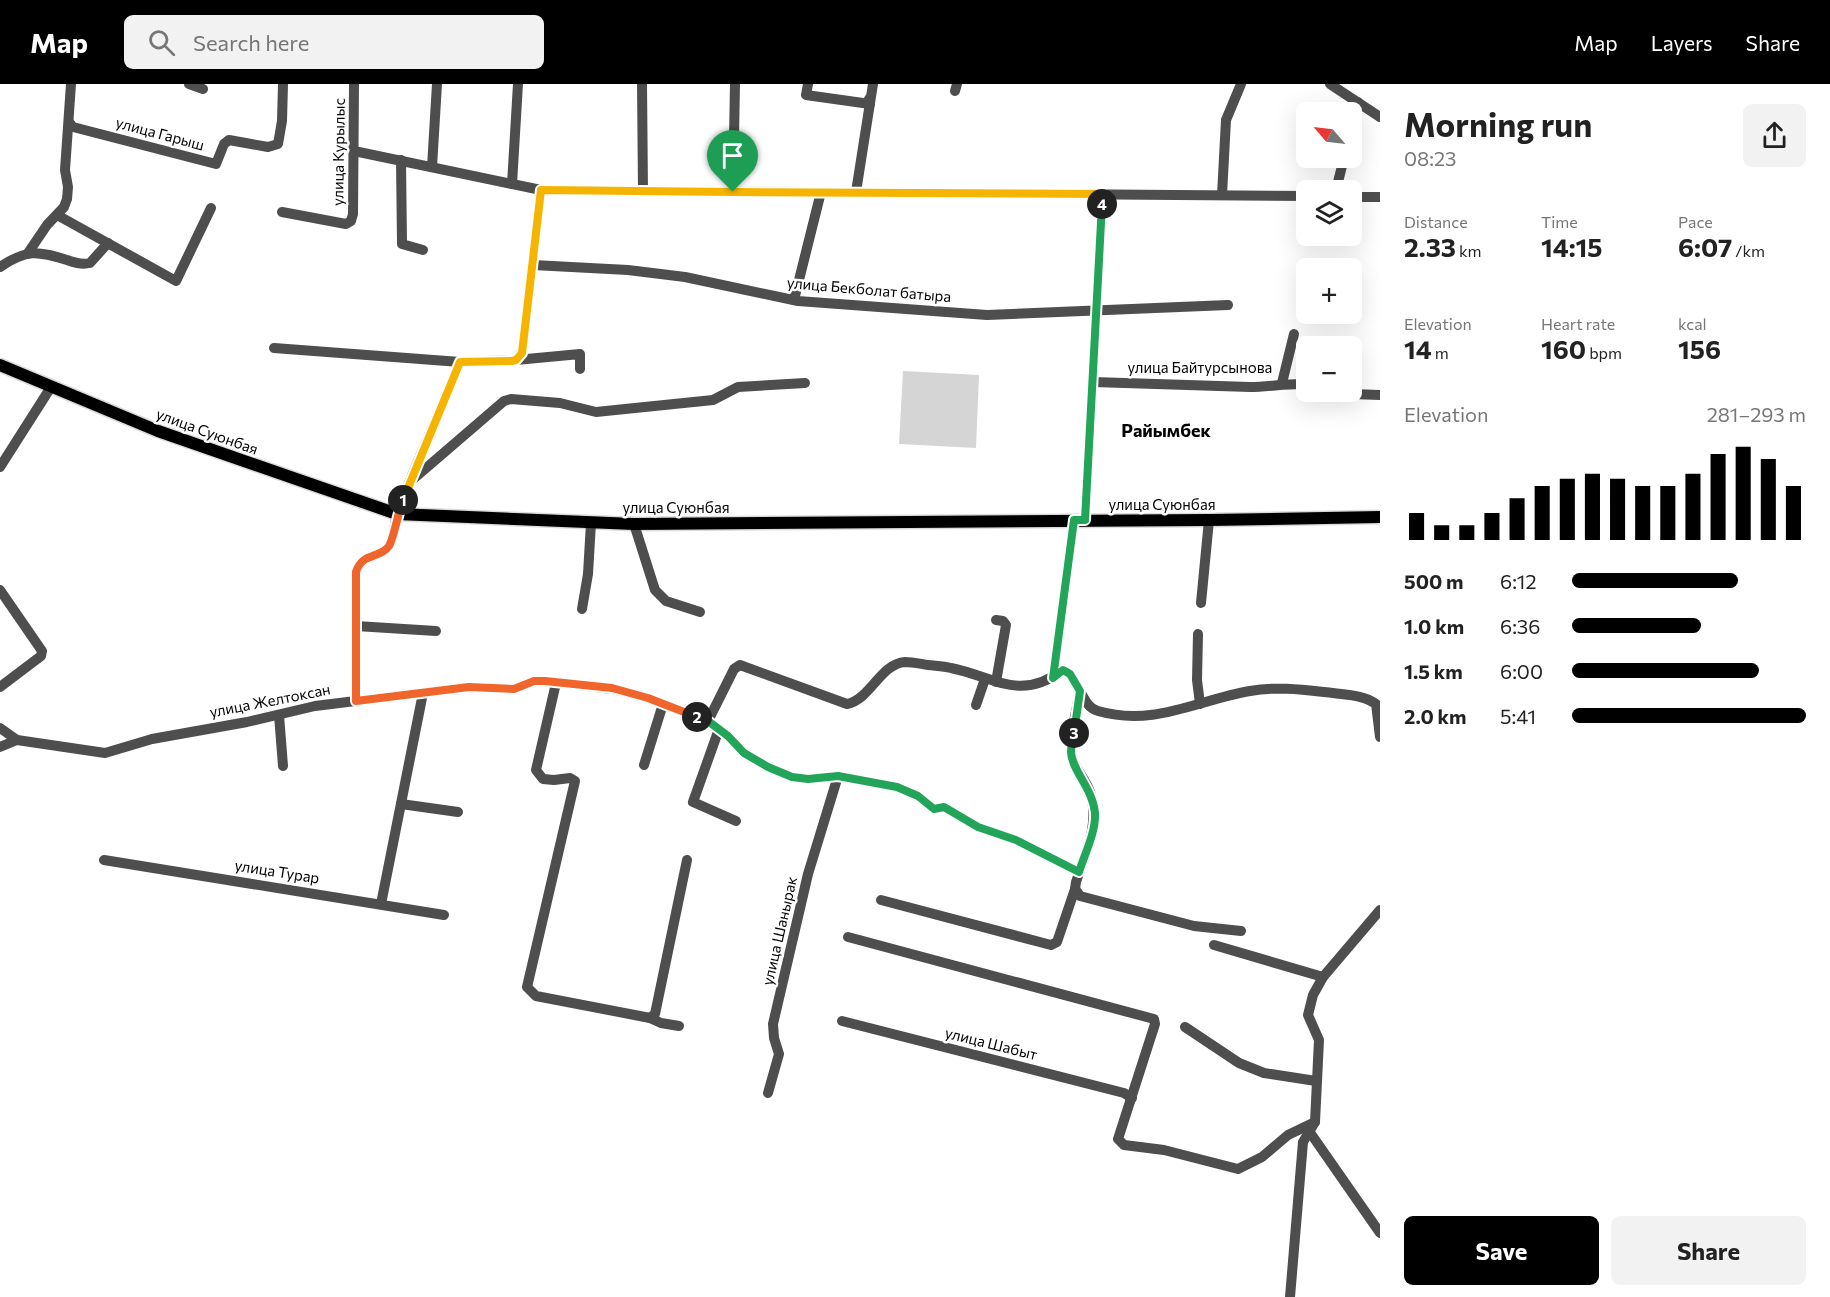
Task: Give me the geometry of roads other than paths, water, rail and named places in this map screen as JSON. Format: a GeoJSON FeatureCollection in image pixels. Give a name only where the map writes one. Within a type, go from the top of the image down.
{"type":"FeatureCollection","features":[{"type":"Feature","properties":{"kind":"main road","name":"улица Суюнбая"},"geometry":{"type":"LineString","coordinates":[[0,365],[158,431],[397,514],[634,524],[1209,520],[1380,516]]}},
{"type":"Feature","properties":{"kind":"street"},"geometry":{"type":"LineString","coordinates":[[28,253],[47,225],[64,207],[68,186],[66,170],[71,84]]}},
{"type":"Feature","properties":{"kind":"street"},"geometry":{"type":"LineString","coordinates":[[189,84],[203,89]]}},
{"type":"Feature","properties":{"kind":"street","name":"улица Гарыш"},"geometry":{"type":"LineString","coordinates":[[69,122],[73,127],[216,164],[224,144],[229,140],[268,147],[278,144],[282,121],[283,84]]}},
{"type":"Feature","properties":{"kind":"street","name":"улица Курылыс"},"geometry":{"type":"LineString","coordinates":[[282,212],[346,224],[351,221],[353,214],[354,84]]}},
{"type":"Feature","properties":{"kind":"street"},"geometry":{"type":"LineString","coordinates":[[432,167],[437,84]]}},
{"type":"Feature","properties":{"kind":"street"},"geometry":{"type":"LineString","coordinates":[[512,184],[518,84]]}},
{"type":"Feature","properties":{"kind":"street"},"geometry":{"type":"LineString","coordinates":[[642,84],[643,191]]}},
{"type":"Feature","properties":{"kind":"street"},"geometry":{"type":"LineString","coordinates":[[733,192],[735,84]]}},
{"type":"Feature","properties":{"kind":"street"},"geometry":{"type":"LineString","coordinates":[[807,84],[806,95],[870,104]]}},
{"type":"Feature","properties":{"kind":"street"},"geometry":{"type":"LineString","coordinates":[[856,192],[870,104],[870,84]]}},
{"type":"Feature","properties":{"kind":"street"},"geometry":{"type":"LineString","coordinates":[[1222,195],[1226,120],[1241,84]]}},
{"type":"Feature","properties":{"kind":"street"},"geometry":{"type":"LineString","coordinates":[[1330,84],[1358,102]]}},
{"type":"Feature","properties":{"kind":"street"},"geometry":{"type":"LineString","coordinates":[[1362,105],[1380,117]]}},
{"type":"Feature","properties":{"kind":"street"},"geometry":{"type":"LineString","coordinates":[[354,150],[541,190],[1296,196]]}},
{"type":"Feature","properties":{"kind":"street"},"geometry":{"type":"LineString","coordinates":[[401,160],[402,244],[423,250]]}},
{"type":"Feature","properties":{"kind":"street"},"geometry":{"type":"LineString","coordinates":[[516,360],[523,349],[541,190]]}},
{"type":"Feature","properties":{"kind":"street"},"geometry":{"type":"LineString","coordinates":[[794,300],[821,192]]}},
{"type":"Feature","properties":{"kind":"street"},"geometry":{"type":"LineString","coordinates":[[1053,678],[1079,520],[1093,382],[1103,194]]}},
{"type":"Feature","properties":{"kind":"street"},"geometry":{"type":"LineString","coordinates":[[1362,197],[1380,197]]}},
{"type":"Feature","properties":{"kind":"street"},"geometry":{"type":"LineString","coordinates":[[57,215],[176,281],[211,208]]}},
{"type":"Feature","properties":{"kind":"street"},"geometry":{"type":"LineString","coordinates":[[0,267],[28,253],[41,252],[83,264],[90,263],[108,243]]}},
{"type":"Feature","properties":{"kind":"street","name":"улица Бекболат батыра"},"geometry":{"type":"LineString","coordinates":[[533,265],[628,270],[685,277],[794,300],[987,315],[1228,305]]}},
{"type":"Feature","properties":{"kind":"street"},"geometry":{"type":"LineString","coordinates":[[1282,383],[1294,334]]}},
{"type":"Feature","properties":{"kind":"street"},"geometry":{"type":"LineString","coordinates":[[274,348],[460,362],[580,354],[580,369]]}},
{"type":"Feature","properties":{"kind":"street"},"geometry":{"type":"LineString","coordinates":[[356,701],[358,566],[363,560],[386,549],[390,544],[397,514],[460,362]]}},
{"type":"Feature","properties":{"kind":"street"},"geometry":{"type":"LineString","coordinates":[[411,481],[504,401],[512,399],[560,403],[596,412],[713,400],[738,387],[805,382]]}},
{"type":"Feature","properties":{"kind":"street","name":"улица Байтурсынова"},"geometry":{"type":"LineString","coordinates":[[1093,382],[1250,387],[1296,384]]}},
{"type":"Feature","properties":{"kind":"street"},"geometry":{"type":"LineString","coordinates":[[0,467],[51,387]]}},
{"type":"Feature","properties":{"kind":"street"},"geometry":{"type":"LineString","coordinates":[[1362,394],[1380,395]]}},
{"type":"Feature","properties":{"kind":"street"},"geometry":{"type":"LineString","coordinates":[[1201,603],[1209,520]]}},
{"type":"Feature","properties":{"kind":"street"},"geometry":{"type":"LineString","coordinates":[[582,609],[588,574],[591,523]]}},
{"type":"Feature","properties":{"kind":"street"},"geometry":{"type":"LineString","coordinates":[[634,524],[655,590],[666,601],[700,612]]}},
{"type":"Feature","properties":{"kind":"street"},"geometry":{"type":"LineString","coordinates":[[0,590],[42,653],[0,687]]}},
{"type":"Feature","properties":{"kind":"street"},"geometry":{"type":"LineString","coordinates":[[976,705],[991,680],[1006,625],[1003,621],[996,620]]}},
{"type":"Feature","properties":{"kind":"street"},"geometry":{"type":"LineString","coordinates":[[356,626],[436,631]]}},
{"type":"Feature","properties":{"kind":"street"},"geometry":{"type":"LineString","coordinates":[[1198,634],[1197,680],[1200,704]]}},
{"type":"Feature","properties":{"kind":"street"},"geometry":{"type":"LineString","coordinates":[[708,721],[734,669],[740,665],[847,704],[857,699],[897,663],[908,662],[952,668],[1008,686],[1026,686],[1053,678],[1063,670],[1067,671],[1088,704],[1098,711],[1140,716],[1168,713],[1249,691],[1269,688],[1364,697],[1378,704],[1380,737]]}},
{"type":"Feature","properties":{"kind":"street","name":"улица Желтоксан"},"geometry":{"type":"LineString","coordinates":[[17,740],[105,753],[152,739],[315,706],[469,687],[514,689],[534,681],[612,688],[708,721],[744,753],[792,777],[808,779],[838,776],[897,787],[918,796],[934,809],[944,807],[978,827],[1016,840],[1079,872]]}},
{"type":"Feature","properties":{"kind":"street"},"geometry":{"type":"LineString","coordinates":[[556,683],[536,770],[543,779],[570,778],[575,781],[527,987],[536,996],[650,1018],[679,1026]]}},
{"type":"Feature","properties":{"kind":"street"},"geometry":{"type":"LineString","coordinates":[[881,900],[1051,945],[1057,942],[1093,828],[1095,812],[1090,791],[1074,764],[1071,752],[1080,691]]}},
{"type":"Feature","properties":{"kind":"street"},"geometry":{"type":"LineString","coordinates":[[381,904],[423,693]]}},
{"type":"Feature","properties":{"kind":"street"},"geometry":{"type":"LineString","coordinates":[[644,765],[663,704]]}},
{"type":"Feature","properties":{"kind":"street"},"geometry":{"type":"LineString","coordinates":[[279,715],[283,766]]}},
{"type":"Feature","properties":{"kind":"street"},"geometry":{"type":"LineString","coordinates":[[0,728],[17,740]]}},
{"type":"Feature","properties":{"kind":"street"},"geometry":{"type":"LineString","coordinates":[[719,729],[693,802],[736,821]]}},
{"type":"Feature","properties":{"kind":"street"},"geometry":{"type":"LineString","coordinates":[[0,747],[17,740]]}},
{"type":"Feature","properties":{"kind":"street","name":"улица Шанырак"},"geometry":{"type":"LineString","coordinates":[[768,1093],[779,1054],[773,1024],[808,874],[838,776]]}},
{"type":"Feature","properties":{"kind":"street"},"geometry":{"type":"LineString","coordinates":[[401,804],[458,812]]}},
{"type":"Feature","properties":{"kind":"street","name":"улица Турар"},"geometry":{"type":"LineString","coordinates":[[104,860],[444,915]]}},
{"type":"Feature","properties":{"kind":"street"},"geometry":{"type":"LineString","coordinates":[[650,1018],[655,1014],[687,860]]}},
{"type":"Feature","properties":{"kind":"street"},"geometry":{"type":"LineString","coordinates":[[1075,889],[1080,896],[1194,926],[1241,932]]}},
{"type":"Feature","properties":{"kind":"street"},"geometry":{"type":"LineString","coordinates":[[1290,1297],[1303,1142],[1312,1127],[1319,1040],[1308,1015],[1313,995],[1323,977],[1380,910]]}},
{"type":"Feature","properties":{"kind":"street"},"geometry":{"type":"LineString","coordinates":[[848,937],[1154,1019],[1155,1024],[1118,1139],[1124,1145],[1164,1150],[1238,1169],[1262,1157],[1288,1136],[1312,1127]]}},
{"type":"Feature","properties":{"kind":"street"},"geometry":{"type":"LineString","coordinates":[[1214,945],[1323,977]]}},
{"type":"Feature","properties":{"kind":"street","name":"улица Шабыт"},"geometry":{"type":"LineString","coordinates":[[842,1021],[1124,1093],[1132,1098]]}},
{"type":"Feature","properties":{"kind":"street"},"geometry":{"type":"LineString","coordinates":[[1185,1027],[1239,1063],[1264,1073],[1316,1082]]}},
{"type":"Feature","properties":{"kind":"street"},"geometry":{"type":"LineString","coordinates":[[1312,1127],[1380,1233]]}},
{"type":"Feature","properties":{"kind":"district","name":"Райымбек"},"geometry":{"type":"Point","coordinates":[1166,431]}}]}
